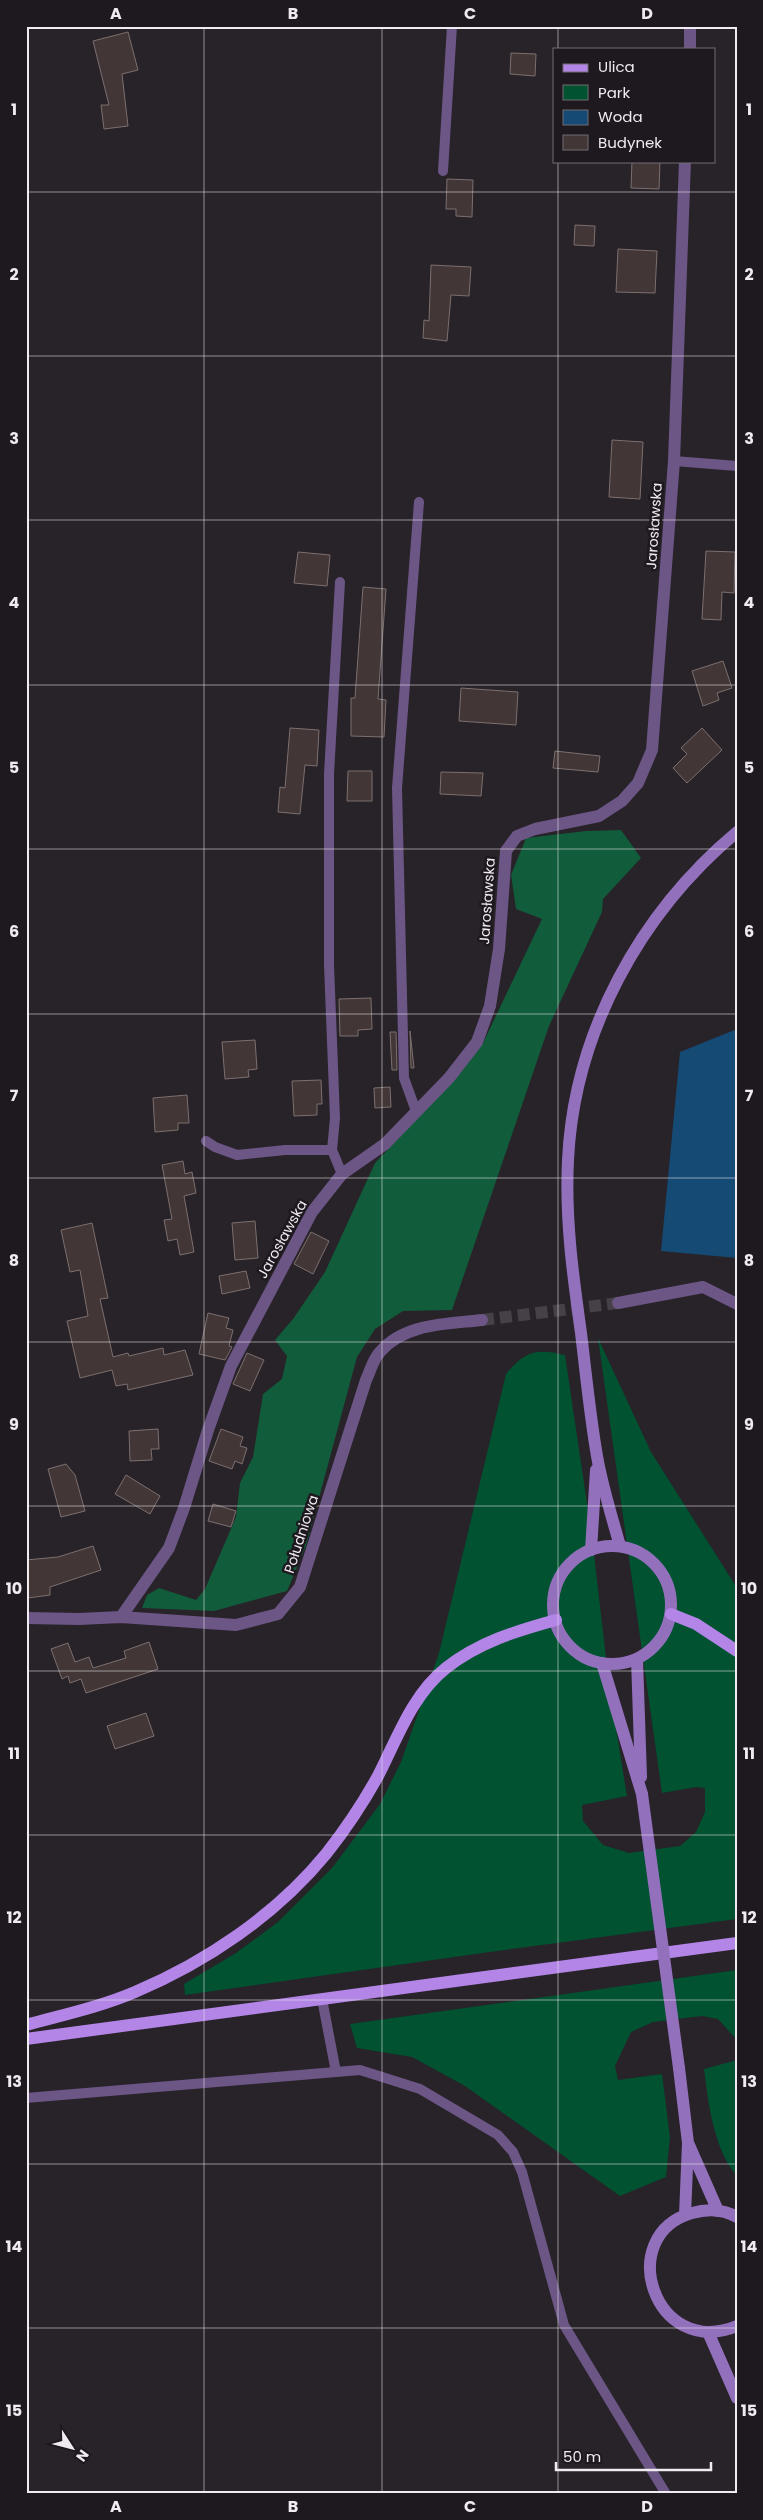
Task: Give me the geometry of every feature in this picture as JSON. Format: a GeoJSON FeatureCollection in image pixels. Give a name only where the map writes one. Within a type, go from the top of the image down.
{"type":"FeatureCollection","features":[{"type":"Feature","properties":{"kind":"main road"},"geometry":{"type":"LineString","coordinates":[[620,1546],[597,1458],[568,1236],[568,1158],[579,1087],[592,1042],[606,1006],[636,947],[676,892],[712,853],[737,832]]}},
{"type":"Feature","properties":{"kind":"main road"},"geometry":{"type":"LineString","coordinates":[[591,1550],[597,1458]]}},
{"type":"Feature","properties":{"kind":"main road"},"geometry":{"type":"LineString","coordinates":[[605,1546],[620,1546],[642,1554],[660,1570],[670,1591],[671,1614],[663,1636],[647,1653],[637,1659],[620,1664],[602,1663],[578,1653],[568,1644],[556,1620],[553,1603],[556,1587],[564,1571],[576,1559],[591,1550],[605,1546]]}},
{"type":"Feature","properties":{"kind":"main road"},"geometry":{"type":"LineString","coordinates":[[671,1614],[696,1624],[737,1651]]}},
{"type":"Feature","properties":{"kind":"main road"},"geometry":{"type":"LineString","coordinates":[[26,2025],[133,1993],[179,1971],[237,1936],[287,1896],[326,1855],[358,1810],[421,1695],[444,1669],[471,1651],[509,1633],[556,1620]]}},
{"type":"Feature","properties":{"kind":"main road"},"geometry":{"type":"LineString","coordinates":[[637,1659],[642,1794],[688,2143],[685,2216]]}},
{"type":"Feature","properties":{"kind":"main road"},"geometry":{"type":"LineString","coordinates":[[602,1663],[642,1794]]}},
{"type":"Feature","properties":{"kind":"main road"},"geometry":{"type":"LineString","coordinates":[[26,2039],[737,1943]]}},
{"type":"Feature","properties":{"kind":"main road"},"geometry":{"type":"LineString","coordinates":[[688,2143],[718,2210]]}},
{"type":"Feature","properties":{"kind":"main road"},"geometry":{"type":"LineString","coordinates":[[737,2217],[718,2210],[701,2211],[685,2216],[668,2227],[656,2243],[650,2263],[650,2283],[657,2302],[670,2318],[688,2328],[708,2332],[724,2331],[737,2326]]}},
{"type":"Feature","properties":{"kind":"main road"},"geometry":{"type":"LineString","coordinates":[[708,2332],[737,2398]]}},
{"type":"Feature","properties":{"kind":"street"},"geometry":{"type":"LineString","coordinates":[[690,26],[690,48]]}},
{"type":"Feature","properties":{"kind":"street","name":"Jarosławska"},"geometry":{"type":"LineString","coordinates":[[121,1617],[169,1548],[231,1366],[312,1212],[342,1174],[385,1144],[449,1078],[477,1042],[490,1006],[499,949],[506,851],[517,836],[535,829],[598,816],[622,801],[638,783],[652,750],[674,461],[685,162]]}},
{"type":"Feature","properties":{"kind":"street"},"geometry":{"type":"LineString","coordinates":[[618,1304],[703,1287],[737,1304]]}},
{"type":"Feature","properties":{"kind":"street","name":"Południowa"},"geometry":{"type":"LineString","coordinates":[[26,1618],[79,1619],[121,1617],[236,1625],[278,1614],[300,1587],[366,1380],[379,1352],[398,1337],[431,1326],[482,1320]]}},
{"type":"Feature","properties":{"kind":"lane"},"geometry":{"type":"LineString","coordinates":[[443,172],[452,26]]}},
{"type":"Feature","properties":{"kind":"lane"},"geometry":{"type":"LineString","coordinates":[[674,461],[737,466]]}},
{"type":"Feature","properties":{"kind":"lane"},"geometry":{"type":"LineString","coordinates":[[416,1111],[404,1078],[397,788],[419,502]]}},
{"type":"Feature","properties":{"kind":"lane"},"geometry":{"type":"LineString","coordinates":[[340,582],[329,774],[329,965],[335,1118],[332,1150],[342,1174]]}},
{"type":"Feature","properties":{"kind":"lane"},"geometry":{"type":"LineString","coordinates":[[206,1141],[237,1156],[285,1150],[332,1150]]}},
{"type":"Feature","properties":{"kind":"lane"},"geometry":{"type":"LineString","coordinates":[[322,2000],[336,2072]]}},
{"type":"Feature","properties":{"kind":"lane"},"geometry":{"type":"LineString","coordinates":[[26,2098],[360,2070],[420,2089],[498,2135],[513,2152],[522,2172],[564,2325],[666,2494]]}},
{"type":"Feature","properties":{"kind":"green space"},"geometry":{"type":"Polygon","coordinates":[[[621,830],[641,858],[603,899],[602,912],[549,1026],[452,1310],[403,1311],[375,1329],[357,1357],[306,1546],[287,1591],[214,1611],[142,1608],[147,1595],[159,1588],[196,1600],[205,1589],[236,1517],[240,1483],[253,1457],[263,1394],[282,1379],[287,1356],[275,1340],[293,1319],[325,1272],[375,1163],[461,1072],[483,1043],[542,919],[516,909],[511,875],[526,838],[586,831],[621,830]]]}},
{"type":"Feature","properties":{"kind":"green space"},"geometry":{"type":"Polygon","coordinates":[[[598,1338],[651,1452],[737,1588],[737,1919],[185,1995],[184,1984],[236,1953],[278,1922],[332,1868],[380,1804],[401,1762],[439,1653],[506,1374],[519,1360],[532,1353],[546,1352],[565,1355],[592,1537],[610,1692],[627,1796],[582,1805],[583,1821],[603,1845],[629,1853],[680,1846],[696,1832],[705,1812],[705,1788],[696,1787],[662,1793],[598,1338]]]}},
{"type":"Feature","properties":{"kind":"green space"},"geometry":{"type":"Polygon","coordinates":[[[737,1970],[737,2040],[718,2019],[702,2016],[653,2022],[631,2032],[615,2066],[618,2080],[662,2074],[670,2137],[666,2177],[620,2196],[465,2086],[412,2057],[357,2048],[350,2024],[737,1970]]]}},
{"type":"Feature","properties":{"kind":"green space"},"geometry":{"type":"Polygon","coordinates":[[[737,2060],[737,2176],[729,2166],[713,2126],[704,2069],[737,2060]]]}},
{"type":"Feature","properties":{"kind":"water"},"geometry":{"type":"Polygon","coordinates":[[[737,1029],[737,1258],[661,1251],[680,1052],[737,1029]]]}},
{"type":"Feature","properties":{"kind":"building"},"geometry":{"type":"Polygon","coordinates":[[[128,32],[138,70],[122,74],[128,126],[104,129],[101,105],[109,105],[93,41],[128,32]]]}},
{"type":"Feature","properties":{"kind":"building"},"geometry":{"type":"Polygon","coordinates":[[[511,53],[536,54],[535,76],[510,74],[511,53]]]}},
{"type":"Feature","properties":{"kind":"building"},"geometry":{"type":"Polygon","coordinates":[[[632,162],[660,162],[659,189],[631,188],[632,162]]]}},
{"type":"Feature","properties":{"kind":"building"},"geometry":{"type":"Polygon","coordinates":[[[447,179],[473,180],[472,217],[456,216],[456,209],[446,209],[447,179]]]}},
{"type":"Feature","properties":{"kind":"building"},"geometry":{"type":"Polygon","coordinates":[[[575,225],[595,226],[594,246],[574,245],[575,225]]]}},
{"type":"Feature","properties":{"kind":"building"},"geometry":{"type":"Polygon","coordinates":[[[618,249],[657,251],[655,293],[616,292],[618,249]]]}},
{"type":"Feature","properties":{"kind":"building"},"geometry":{"type":"Polygon","coordinates":[[[431,265],[471,267],[469,296],[451,295],[447,341],[423,338],[424,320],[429,321],[431,265]]]}},
{"type":"Feature","properties":{"kind":"building"},"geometry":{"type":"Polygon","coordinates":[[[612,440],[643,442],[640,499],[609,497],[612,440]]]}},
{"type":"Feature","properties":{"kind":"building"},"geometry":{"type":"Polygon","coordinates":[[[706,551],[735,552],[734,593],[722,592],[721,620],[702,619],[706,551]]]}},
{"type":"Feature","properties":{"kind":"building"},"geometry":{"type":"Polygon","coordinates":[[[298,552],[330,555],[327,586],[294,583],[298,552]]]}},
{"type":"Feature","properties":{"kind":"building"},"geometry":{"type":"Polygon","coordinates":[[[363,587],[386,589],[378,699],[386,700],[384,737],[351,736],[351,698],[355,698],[363,587]]]}},
{"type":"Feature","properties":{"kind":"building"},"geometry":{"type":"Polygon","coordinates":[[[723,661],[732,688],[717,693],[719,700],[703,706],[692,671],[723,661]]]}},
{"type":"Feature","properties":{"kind":"building"},"geometry":{"type":"Polygon","coordinates":[[[461,688],[518,692],[516,725],[459,721],[461,688]]]}},
{"type":"Feature","properties":{"kind":"building"},"geometry":{"type":"Polygon","coordinates":[[[290,728],[319,730],[317,766],[305,765],[300,814],[278,812],[280,787],[285,788],[290,728]]]}},
{"type":"Feature","properties":{"kind":"building"},"geometry":{"type":"Polygon","coordinates":[[[702,728],[722,750],[687,783],[673,768],[687,754],[681,748],[702,728]]]}},
{"type":"Feature","properties":{"kind":"building"},"geometry":{"type":"Polygon","coordinates":[[[555,751],[600,756],[598,772],[553,768],[555,751]]]}},
{"type":"Feature","properties":{"kind":"building"},"geometry":{"type":"Polygon","coordinates":[[[348,771],[372,771],[372,801],[347,801],[348,771]]]}},
{"type":"Feature","properties":{"kind":"building"},"geometry":{"type":"Polygon","coordinates":[[[441,772],[483,773],[481,796],[440,794],[441,772]]]}},
{"type":"Feature","properties":{"kind":"building"},"geometry":{"type":"Polygon","coordinates":[[[371,998],[372,1029],[358,1030],[358,1036],[340,1036],[339,999],[371,998]]]}},
{"type":"Feature","properties":{"kind":"building"},"geometry":{"type":"Polygon","coordinates":[[[410,1031],[414,1068],[411,1068],[410,1031]]]}},
{"type":"Feature","properties":{"kind":"building"},"geometry":{"type":"Polygon","coordinates":[[[390,1032],[396,1032],[397,1070],[392,1070],[390,1032]]]}},
{"type":"Feature","properties":{"kind":"building"},"geometry":{"type":"Polygon","coordinates":[[[255,1040],[257,1069],[248,1070],[249,1077],[225,1079],[222,1042],[255,1040]]]}},
{"type":"Feature","properties":{"kind":"building"},"geometry":{"type":"Polygon","coordinates":[[[321,1080],[322,1104],[317,1104],[317,1115],[294,1116],[292,1081],[321,1080]]]}},
{"type":"Feature","properties":{"kind":"building"},"geometry":{"type":"Polygon","coordinates":[[[390,1087],[391,1107],[375,1108],[374,1088],[390,1087]]]}},
{"type":"Feature","properties":{"kind":"building"},"geometry":{"type":"Polygon","coordinates":[[[187,1095],[189,1123],[178,1123],[178,1130],[155,1132],[153,1098],[187,1095]]]}},
{"type":"Feature","properties":{"kind":"building"},"geometry":{"type":"Polygon","coordinates":[[[183,1161],[185,1174],[192,1172],[196,1193],[184,1196],[194,1252],[180,1255],[177,1239],[168,1241],[164,1220],[172,1219],[162,1165],[183,1161]]]}},
{"type":"Feature","properties":{"kind":"building"},"geometry":{"type":"Polygon","coordinates":[[[255,1221],[258,1258],[235,1260],[232,1223],[255,1221]]]}},
{"type":"Feature","properties":{"kind":"building"},"geometry":{"type":"Polygon","coordinates":[[[92,1223],[108,1298],[100,1299],[113,1357],[128,1353],[129,1356],[163,1348],[164,1355],[185,1350],[193,1375],[128,1390],[127,1384],[116,1386],[112,1370],[80,1378],[67,1321],[88,1316],[80,1270],[70,1272],[61,1230],[92,1223]]]}},
{"type":"Feature","properties":{"kind":"building"},"geometry":{"type":"Polygon","coordinates":[[[311,1232],[329,1241],[313,1274],[294,1264],[311,1232]]]}},
{"type":"Feature","properties":{"kind":"building"},"geometry":{"type":"Polygon","coordinates":[[[246,1271],[250,1288],[222,1294],[219,1276],[246,1271]]]}},
{"type":"Feature","properties":{"kind":"building"},"geometry":{"type":"Polygon","coordinates":[[[208,1313],[229,1318],[226,1328],[233,1330],[229,1346],[232,1347],[225,1360],[199,1354],[208,1313]]]}},
{"type":"Feature","properties":{"kind":"building"},"geometry":{"type":"Polygon","coordinates":[[[247,1353],[264,1360],[250,1391],[233,1384],[247,1353]]]}},
{"type":"Feature","properties":{"kind":"building"},"geometry":{"type":"Polygon","coordinates":[[[158,1429],[159,1449],[151,1449],[152,1460],[130,1461],[129,1431],[158,1429]]]}},
{"type":"Feature","properties":{"kind":"building"},"geometry":{"type":"Polygon","coordinates":[[[221,1429],[243,1437],[240,1446],[247,1448],[242,1464],[235,1461],[232,1469],[209,1461],[221,1429]]]}},
{"type":"Feature","properties":{"kind":"building"},"geometry":{"type":"Polygon","coordinates":[[[66,1464],[75,1475],[85,1511],[61,1517],[48,1469],[66,1464]]]}},
{"type":"Feature","properties":{"kind":"building"},"geometry":{"type":"Polygon","coordinates":[[[126,1475],[160,1496],[150,1514],[115,1494],[126,1475]]]}},
{"type":"Feature","properties":{"kind":"building"},"geometry":{"type":"Polygon","coordinates":[[[213,1504],[236,1511],[231,1527],[208,1521],[213,1504]]]}},
{"type":"Feature","properties":{"kind":"building"},"geometry":{"type":"Polygon","coordinates":[[[93,1546],[101,1570],[50,1587],[50,1595],[28,1598],[26,1560],[58,1557],[93,1546]]]}},
{"type":"Feature","properties":{"kind":"building"},"geometry":{"type":"Polygon","coordinates":[[[149,1642],[158,1669],[86,1693],[81,1679],[70,1683],[68,1676],[62,1679],[51,1649],[68,1643],[75,1662],[89,1657],[93,1668],[126,1658],[124,1651],[149,1642]]]}},
{"type":"Feature","properties":{"kind":"building"},"geometry":{"type":"Polygon","coordinates":[[[146,1713],[154,1736],[115,1749],[107,1726],[146,1713]]]}},
{"type":"Feature","properties":{"kind":"tunnel"},"geometry":{"type":"LineString","coordinates":[[482,1320],[618,1303]]}}]}
